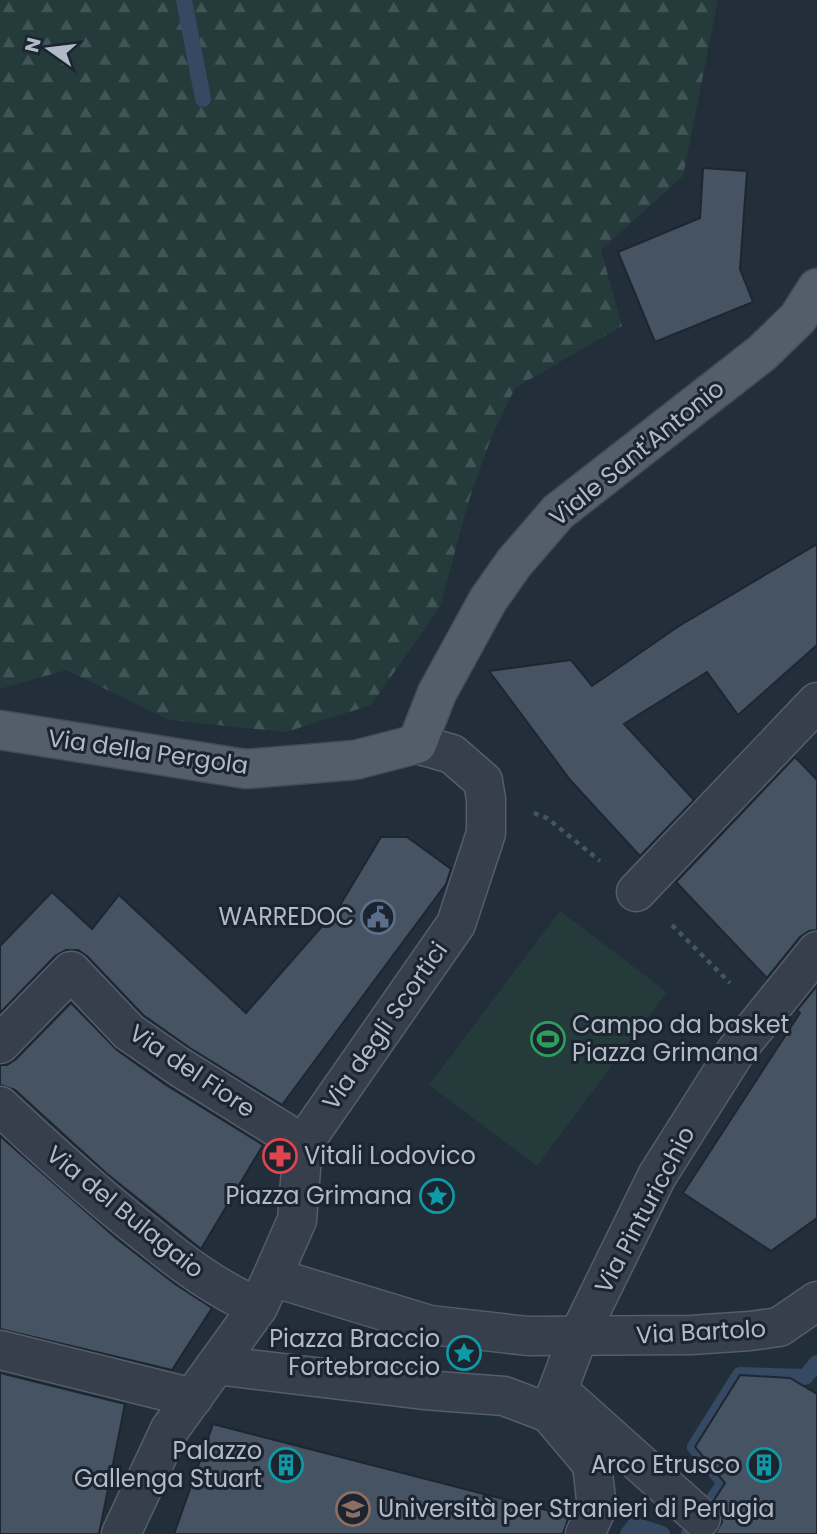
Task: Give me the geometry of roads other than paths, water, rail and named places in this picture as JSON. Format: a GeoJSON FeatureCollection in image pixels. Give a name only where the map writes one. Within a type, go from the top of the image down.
{"type":"FeatureCollection","features":[{"type":"Feature","properties":{"kind":"main road","name":"Viale Sant'Antonio"},"geometry":{"type":"LineString","coordinates":[[417,744],[437,693],[488,600],[514,563],[558,512],[762,353],[798,318],[817,288]]}},
{"type":"Feature","properties":{"kind":"main road","name":"Via della Pergola"},"geometry":{"type":"LineString","coordinates":[[0,730],[246,769],[355,760],[417,744]]}},
{"type":"Feature","properties":{"kind":"street"},"geometry":{"type":"LineString","coordinates":[[636,892],[817,702]]}},
{"type":"Feature","properties":{"kind":"street","name":"Via degli Scortici"},"geometry":{"type":"LineString","coordinates":[[303,1144],[456,924],[486,833],[486,799],[482,781],[452,754],[417,744]]}},
{"type":"Feature","properties":{"kind":"street","name":"Via Pinturicchio"},"geometry":{"type":"LineString","coordinates":[[578,1337],[657,1176],[736,1051],[817,951]]}},
{"type":"Feature","properties":{"kind":"street","name":"Via del Fiore"},"geometry":{"type":"LineString","coordinates":[[0,1044],[71,971],[129,1032],[303,1144]]}},
{"type":"Feature","properties":{"kind":"street","name":"Via del Bulagaio"},"geometry":{"type":"LineString","coordinates":[[0,1106],[103,1201],[158,1244],[235,1297],[265,1292]]}},
{"type":"Feature","properties":{"kind":"street"},"geometry":{"type":"LineString","coordinates":[[121,1534],[170,1429],[265,1292],[298,1220],[303,1144]]}},
{"type":"Feature","properties":{"kind":"street"},"geometry":{"type":"LineString","coordinates":[[265,1292],[430,1325],[528,1336],[578,1337],[554,1402]]}},
{"type":"Feature","properties":{"kind":"street","name":"Via Bartolo"},"geometry":{"type":"LineString","coordinates":[[578,1337],[691,1335],[779,1327],[817,1301]]}},
{"type":"Feature","properties":{"kind":"street"},"geometry":{"type":"LineString","coordinates":[[0,1350],[193,1398]]}},
{"type":"Feature","properties":{"kind":"street"},"geometry":{"type":"LineString","coordinates":[[216,1365],[425,1390],[554,1402],[701,1518]]}},
{"type":"Feature","properties":{"kind":"street"},"geometry":{"type":"LineString","coordinates":[[554,1402],[592,1464],[597,1508],[584,1534]]}},
{"type":"Feature","properties":{"kind":"waterway"},"geometry":{"type":"LineString","coordinates":[[184,0],[203,99]]}},
{"type":"Feature","properties":{"kind":"waterway"},"geometry":{"type":"LineString","coordinates":[[689,1534],[725,1483],[695,1447],[740,1375],[805,1377],[817,1363]]}},
{"type":"Feature","properties":{"kind":"waterway"},"geometry":{"type":"LineString","coordinates":[[628,1534],[635,1525],[662,1534]]}},
{"type":"Feature","properties":{"kind":"place","name":"WARREDOC"},"geometry":{"type":"Point","coordinates":[378,917]}},
{"type":"Feature","properties":{"kind":"place","name":"Campo da basket Piazza Grimana"},"geometry":{"type":"Point","coordinates":[548,1039]}},
{"type":"Feature","properties":{"kind":"place","name":"Vitali Lodovico"},"geometry":{"type":"Point","coordinates":[280,1156]}},
{"type":"Feature","properties":{"kind":"place","name":"Piazza Grimana"},"geometry":{"type":"Point","coordinates":[437,1196]}},
{"type":"Feature","properties":{"kind":"place","name":"Piazza Braccio Fortebraccio"},"geometry":{"type":"Point","coordinates":[464,1353]}},
{"type":"Feature","properties":{"kind":"place","name":"Palazzo Gallenga Stuart"},"geometry":{"type":"Point","coordinates":[286,1465]}},
{"type":"Feature","properties":{"kind":"place","name":"Arco Etrusco"},"geometry":{"type":"Point","coordinates":[764,1465]}},
{"type":"Feature","properties":{"kind":"place","name":"Università per Stranieri di Perugia"},"geometry":{"type":"Point","coordinates":[353,1509]}}]}
